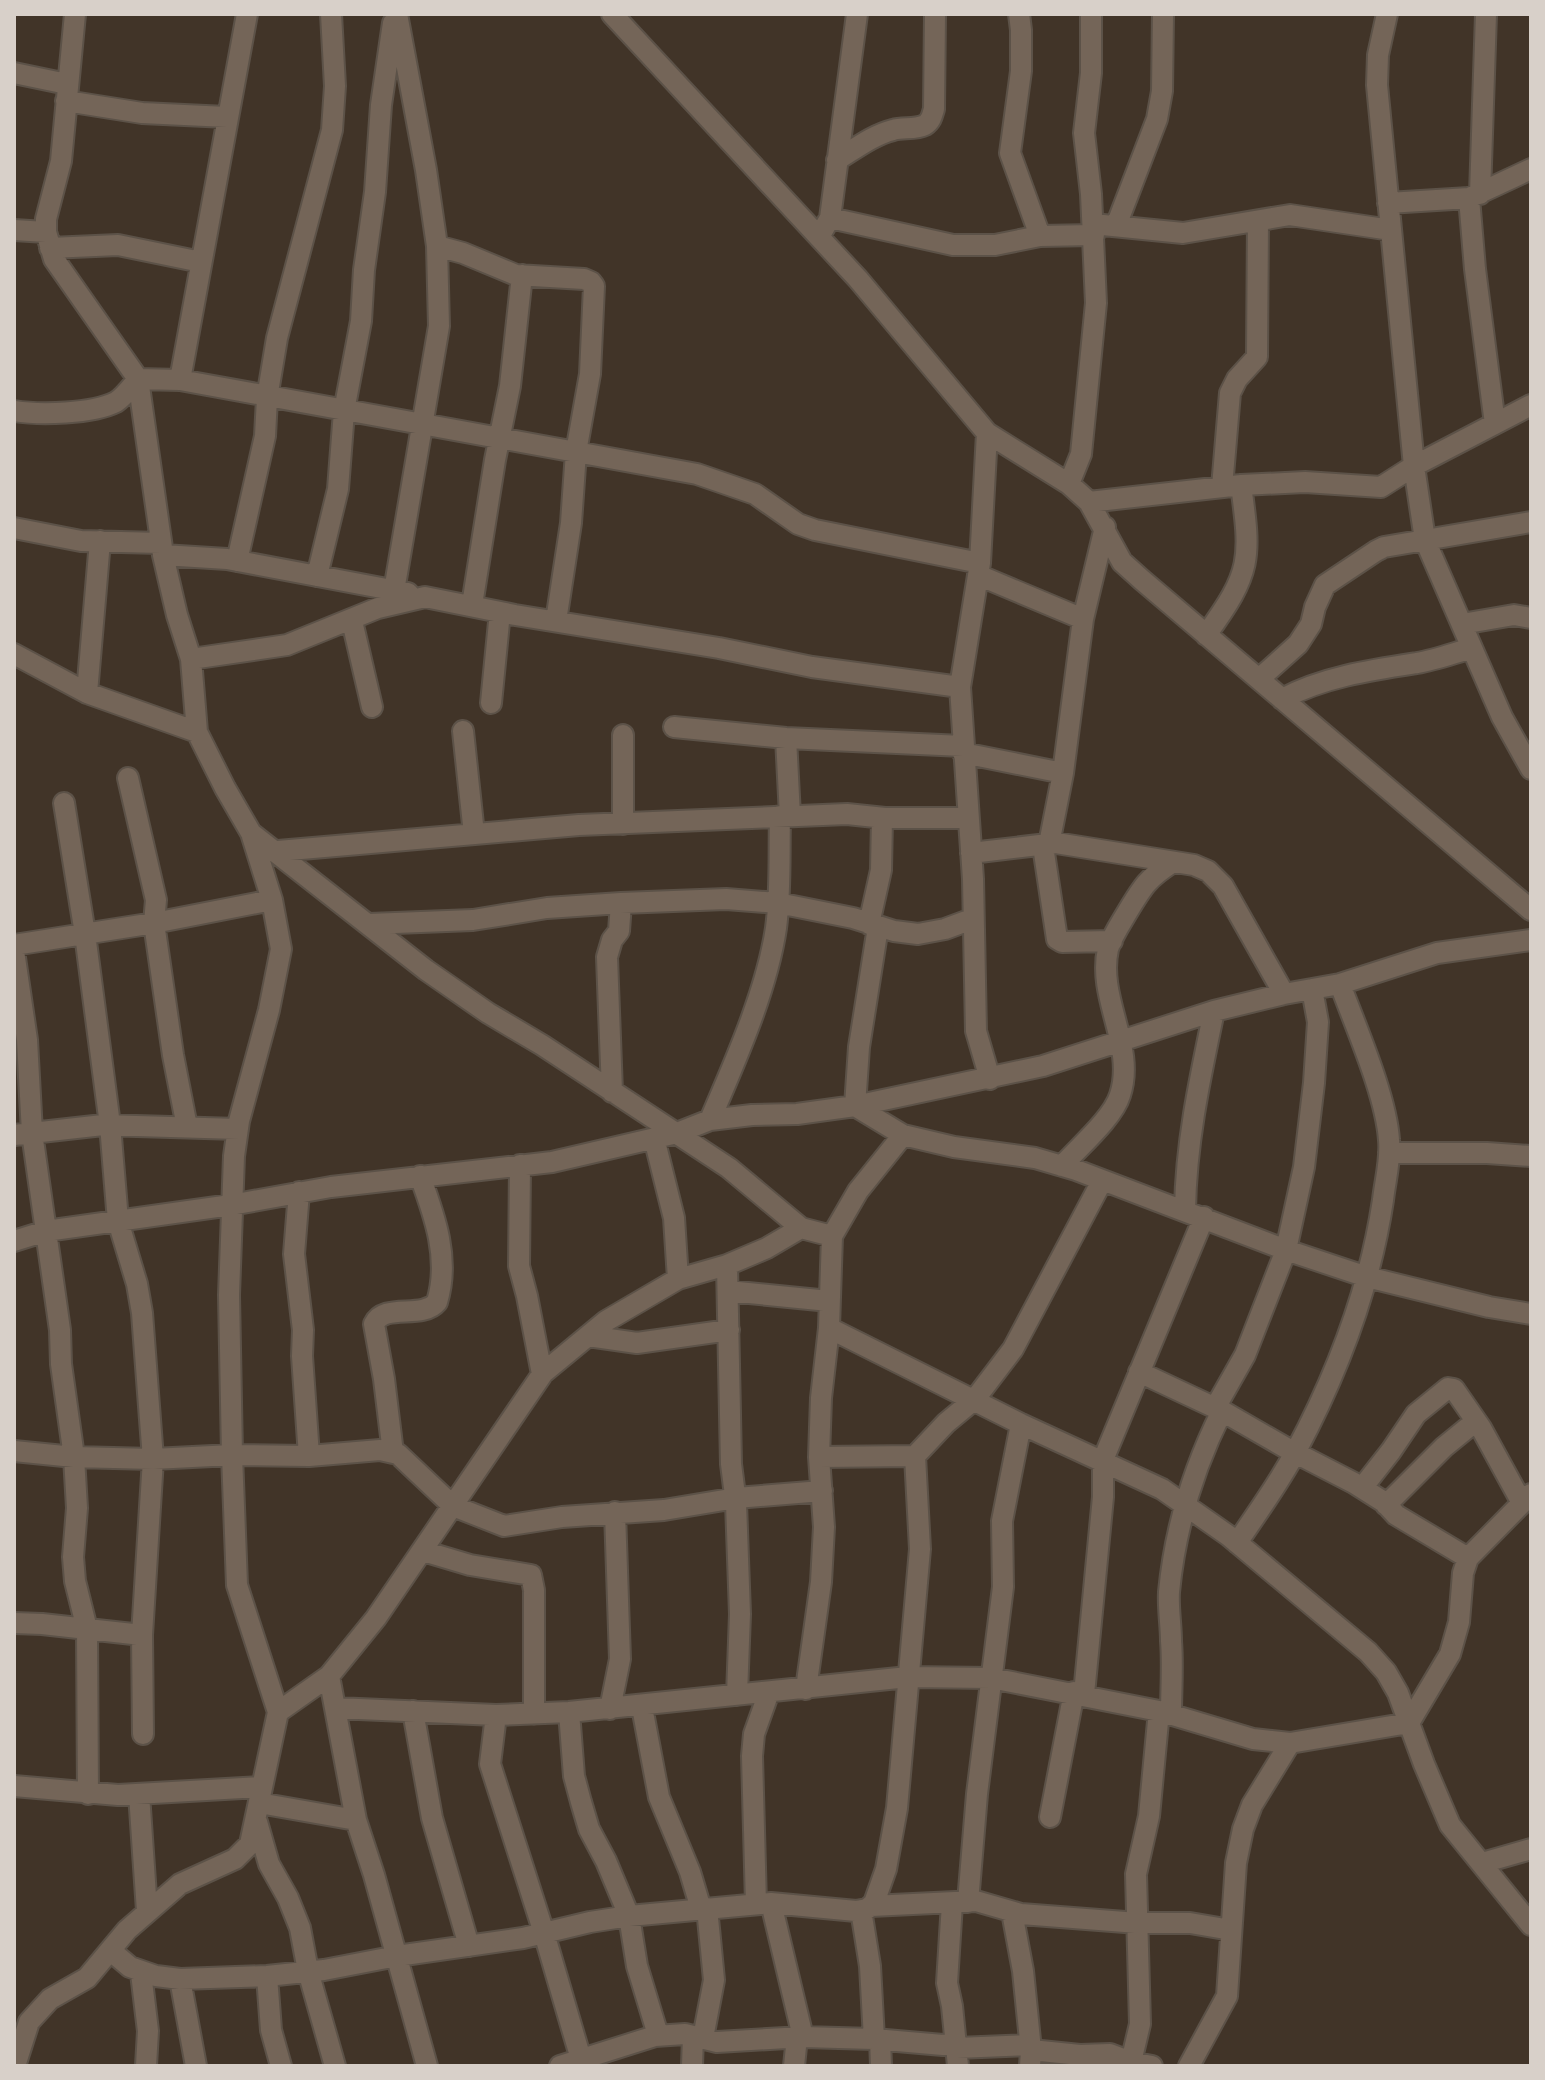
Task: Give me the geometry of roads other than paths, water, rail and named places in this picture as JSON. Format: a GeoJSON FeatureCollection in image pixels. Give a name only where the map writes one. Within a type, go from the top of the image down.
{"type":"FeatureCollection","features":[{"type":"Feature","properties":{"kind":"street"},"geometry":{"type":"LineString","coordinates":[[15,2066],[22,2024],[50,1999],[87,1978],[127,1930],[180,1884],[235,1859],[250,1844],[278,1712],[237,1585],[229,1295],[231,1205],[238,1129],[269,1010],[281,949],[272,900],[251,833],[197,732],[191,659],[162,549],[138,379],[54,259],[48,240],[46,219],[61,161],[75,14]]}},
{"type":"Feature","properties":{"kind":"street"},"geometry":{"type":"LineString","coordinates":[[180,380],[247,14]]}},
{"type":"Feature","properties":{"kind":"street"},"geometry":{"type":"LineString","coordinates":[[237,561],[265,436],[267,398],[277,338],[332,130],[335,86],[331,14]]}},
{"type":"Feature","properties":{"kind":"street"},"geometry":{"type":"LineString","coordinates":[[394,591],[439,326],[437,246],[396,14]]}},
{"type":"Feature","properties":{"kind":"street"},"geometry":{"type":"LineString","coordinates":[[317,576],[338,489],[344,411],[361,321],[381,105],[396,14]]}},
{"type":"Feature","properties":{"kind":"street"},"geometry":{"type":"LineString","coordinates":[[612,14],[858,279],[987,433],[1069,484],[1089,502],[1122,562],[1531,910]]}},
{"type":"Feature","properties":{"kind":"street"},"geometry":{"type":"LineString","coordinates":[[819,238],[830,218],[857,14]]}},
{"type":"Feature","properties":{"kind":"street"},"geometry":{"type":"LineString","coordinates":[[837,160],[874,138],[893,130],[927,124],[932,118],[935,14]]}},
{"type":"Feature","properties":{"kind":"street"},"geometry":{"type":"LineString","coordinates":[[1019,14],[1021,71],[1010,153],[1040,236]]}},
{"type":"Feature","properties":{"kind":"street"},"geometry":{"type":"LineString","coordinates":[[1069,484],[1081,454],[1096,303],[1084,133],[1091,73],[1091,14]]}},
{"type":"Feature","properties":{"kind":"street"},"geometry":{"type":"LineString","coordinates":[[1116,226],[1157,119],[1162,91],[1163,14]]}},
{"type":"Feature","properties":{"kind":"street"},"geometry":{"type":"LineString","coordinates":[[1387,14],[1380,41],[1377,85],[1414,466],[1425,540],[1502,717],[1531,769]]}},
{"type":"Feature","properties":{"kind":"street"},"geometry":{"type":"LineString","coordinates":[[1486,14],[1474,196],[1483,339],[1495,424]]}},
{"type":"Feature","properties":{"kind":"street"},"geometry":{"type":"LineString","coordinates":[[14,73],[67,93],[142,113],[227,117]]}},
{"type":"Feature","properties":{"kind":"street"},"geometry":{"type":"LineString","coordinates":[[1388,203],[1474,196],[1531,169]]}},
{"type":"Feature","properties":{"kind":"street"},"geometry":{"type":"LineString","coordinates":[[830,218],[953,245],[995,245],[1116,226],[1183,233],[1278,215],[1391,230]]}},
{"type":"Feature","properties":{"kind":"street"},"geometry":{"type":"LineString","coordinates":[[1206,635],[1231,601],[1247,560],[1248,539],[1231,486],[1230,393],[1237,379],[1257,357],[1258,221]]}},
{"type":"Feature","properties":{"kind":"street"},"geometry":{"type":"LineString","coordinates":[[14,230],[48,240],[118,245],[201,262]]}},
{"type":"Feature","properties":{"kind":"street"},"geometry":{"type":"LineString","coordinates":[[437,246],[522,275],[584,279],[594,286],[590,374],[576,452],[571,523],[556,621]]}},
{"type":"Feature","properties":{"kind":"street"},"geometry":{"type":"LineString","coordinates":[[472,605],[517,334],[522,275]]}},
{"type":"Feature","properties":{"kind":"street"},"geometry":{"type":"LineString","coordinates":[[14,411],[52,413],[102,407],[118,401],[138,379],[180,380],[697,474],[755,494],[798,524],[979,569],[1083,619]]}},
{"type":"Feature","properties":{"kind":"street"},"geometry":{"type":"LineString","coordinates":[[1089,502],[1231,486],[1305,482],[1381,487],[1414,466],[1531,405]]}},
{"type":"Feature","properties":{"kind":"street"},"geometry":{"type":"LineString","coordinates":[[987,433],[979,569],[960,687],[971,853],[976,1031],[990,1079]]}},
{"type":"Feature","properties":{"kind":"street"},"geometry":{"type":"LineString","coordinates":[[1259,679],[1298,644],[1311,624],[1325,585],[1384,547],[1531,522]]}},
{"type":"Feature","properties":{"kind":"street"},"geometry":{"type":"LineString","coordinates":[[1105,527],[1083,619],[1063,773],[1046,845],[1057,939],[1062,942],[1112,941]]}},
{"type":"Feature","properties":{"kind":"street"},"geometry":{"type":"LineString","coordinates":[[14,528],[81,541],[100,541],[237,561],[500,612],[719,648],[812,667],[960,687]]}},
{"type":"Feature","properties":{"kind":"street"},"geometry":{"type":"LineString","coordinates":[[87,693],[100,541]]}},
{"type":"Feature","properties":{"kind":"street"},"geometry":{"type":"LineString","coordinates":[[191,659],[287,645],[387,605],[425,597]]}},
{"type":"Feature","properties":{"kind":"street"},"geometry":{"type":"LineString","coordinates":[[491,703],[500,612]]}},
{"type":"Feature","properties":{"kind":"street"},"geometry":{"type":"LineString","coordinates":[[1462,624],[1514,615],[1531,618]]}},
{"type":"Feature","properties":{"kind":"street"},"geometry":{"type":"LineString","coordinates":[[352,621],[372,707]]}},
{"type":"Feature","properties":{"kind":"street"},"geometry":{"type":"LineString","coordinates":[[1282,699],[1321,682],[1419,663],[1472,648]]}},
{"type":"Feature","properties":{"kind":"street"},"geometry":{"type":"LineString","coordinates":[[14,654],[87,693],[197,732]]}},
{"type":"Feature","properties":{"kind":"street"},"geometry":{"type":"LineString","coordinates":[[674,727],[963,750],[1063,773]]}},
{"type":"Feature","properties":{"kind":"street"},"geometry":{"type":"LineString","coordinates":[[463,731],[474,834]]}},
{"type":"Feature","properties":{"kind":"street"},"geometry":{"type":"LineString","coordinates":[[623,735],[623,824]]}},
{"type":"Feature","properties":{"kind":"street"},"geometry":{"type":"LineString","coordinates":[[710,1120],[758,998],[776,928],[785,816],[786,738]]}},
{"type":"Feature","properties":{"kind":"street"},"geometry":{"type":"LineString","coordinates":[[128,778],[156,900],[154,923],[187,1127]]}},
{"type":"Feature","properties":{"kind":"street"},"geometry":{"type":"LineString","coordinates":[[64,803],[110,1125],[118,1221],[140,1297],[153,1459],[142,1635],[143,1734]]}},
{"type":"Feature","properties":{"kind":"street"},"geometry":{"type":"LineString","coordinates":[[278,851],[579,825],[847,814],[882,818],[968,818]]}},
{"type":"Feature","properties":{"kind":"street"},"geometry":{"type":"LineString","coordinates":[[855,1106],[859,1047],[881,870],[882,818]]}},
{"type":"Feature","properties":{"kind":"street"},"geometry":{"type":"LineString","coordinates":[[251,833],[278,851],[426,970],[729,1168],[801,1228],[832,1236]]}},
{"type":"Feature","properties":{"kind":"street"},"geometry":{"type":"LineString","coordinates":[[971,853],[1064,844],[1194,865],[1208,871],[1223,886],[1284,994]]}},
{"type":"Feature","properties":{"kind":"street"},"geometry":{"type":"LineString","coordinates":[[1062,1166],[1116,1106],[1124,1077],[1106,981],[1108,949],[1150,876],[1173,862]]}},
{"type":"Feature","properties":{"kind":"street"},"geometry":{"type":"LineString","coordinates":[[369,924],[473,920],[547,908],[726,899],[778,903],[918,934],[972,919]]}},
{"type":"Feature","properties":{"kind":"street"},"geometry":{"type":"LineString","coordinates":[[14,945],[272,900]]}},
{"type":"Feature","properties":{"kind":"street"},"geometry":{"type":"LineString","coordinates":[[612,1092],[607,957],[612,940],[619,931],[621,903]]}},
{"type":"Feature","properties":{"kind":"street"},"geometry":{"type":"LineString","coordinates":[[14,1241],[46,1231],[231,1205],[299,1192],[552,1162],[677,1133],[710,1120],[855,1106],[1043,1066],[1214,1011],[1340,984],[1437,953],[1531,940]]}},
{"type":"Feature","properties":{"kind":"street"},"geometry":{"type":"LineString","coordinates":[[14,951],[27,1040],[23,1134],[46,1231],[74,1457],[77,1508],[73,1557],[75,1581],[87,1629],[88,1794]]}},
{"type":"Feature","properties":{"kind":"street"},"geometry":{"type":"LineString","coordinates":[[1237,1543],[1295,1453],[1336,1363],[1367,1277],[1377,1237],[1389,1153],[1386,1116],[1340,984]]}},
{"type":"Feature","properties":{"kind":"street"},"geometry":{"type":"LineString","coordinates":[[1131,2062],[1140,2024],[1136,1874],[1149,1816],[1165,1713],[1172,1643],[1169,1595],[1174,1551],[1185,1505],[1218,1409],[1245,1355],[1286,1250],[1304,1167],[1314,1083],[1318,1022],[1312,989]]}},
{"type":"Feature","properties":{"kind":"street"},"geometry":{"type":"LineString","coordinates":[[1050,1817],[1079,1693],[1103,1497],[1103,1460],[1139,1372],[1195,1214],[1186,1164],[1190,1128],[1214,1011]]}},
{"type":"Feature","properties":{"kind":"street"},"geometry":{"type":"LineString","coordinates":[[855,1106],[903,1135],[954,1147],[1035,1158],[1367,1277],[1531,1314]]}},
{"type":"Feature","properties":{"kind":"street"},"geometry":{"type":"LineString","coordinates":[[23,1134],[110,1125],[238,1129]]}},
{"type":"Feature","properties":{"kind":"street"},"geometry":{"type":"LineString","coordinates":[[806,1689],[821,1582],[824,1527],[819,1457],[829,1328],[832,1236],[858,1191],[903,1135]]}},
{"type":"Feature","properties":{"kind":"street"},"geometry":{"type":"LineString","coordinates":[[654,1138],[674,1218],[678,1279]]}},
{"type":"Feature","properties":{"kind":"street"},"geometry":{"type":"LineString","coordinates":[[1389,1153],[1531,1156]]}},
{"type":"Feature","properties":{"kind":"street"},"geometry":{"type":"LineString","coordinates":[[520,1165],[519,1266],[542,1374]]}},
{"type":"Feature","properties":{"kind":"street"},"geometry":{"type":"LineString","coordinates":[[393,1453],[374,1324],[382,1314],[420,1310],[433,1307],[437,1302],[441,1242],[420,1176]]}},
{"type":"Feature","properties":{"kind":"street"},"geometry":{"type":"LineString","coordinates":[[819,1457],[915,1456],[946,1423],[975,1399],[1013,1349],[1102,1181]]}},
{"type":"Feature","properties":{"kind":"street"},"geometry":{"type":"LineString","coordinates":[[299,1192],[294,1254],[303,1330],[309,1456]]}},
{"type":"Feature","properties":{"kind":"street"},"geometry":{"type":"LineString","coordinates":[[278,1712],[329,1676],[423,1551],[542,1374],[606,1321],[678,1279],[727,1265],[767,1248],[801,1228]]}},
{"type":"Feature","properties":{"kind":"street"},"geometry":{"type":"LineString","coordinates":[[727,1265],[731,1464],[736,1498],[740,1614],[737,1695]]}},
{"type":"Feature","properties":{"kind":"street"},"geometry":{"type":"LineString","coordinates":[[728,1291],[829,1301]]}},
{"type":"Feature","properties":{"kind":"street"},"geometry":{"type":"LineString","coordinates":[[829,1328],[1021,1424],[1162,1489],[1237,1543],[1368,1652],[1386,1672],[1398,1693],[1450,1825],[1531,1925]]}},
{"type":"Feature","properties":{"kind":"street"},"geometry":{"type":"LineString","coordinates":[[588,1336],[637,1343],[729,1330]]}},
{"type":"Feature","properties":{"kind":"street"},"geometry":{"type":"LineString","coordinates":[[1139,1372],[1218,1409],[1362,1488],[1396,1515],[1468,1558]]}},
{"type":"Feature","properties":{"kind":"street"},"geometry":{"type":"LineString","coordinates":[[336,1708],[534,1714],[642,1707],[908,1677],[991,1678],[1079,1693],[1165,1713],[1253,1739],[1290,1743],[1409,1723],[1450,1654],[1459,1622],[1463,1573],[1468,1558],[1527,1498],[1454,1389],[1444,1390],[1416,1414],[1362,1488]]}},
{"type":"Feature","properties":{"kind":"street"},"geometry":{"type":"LineString","coordinates":[[1386,1505],[1444,1447],[1476,1421]]}},
{"type":"Feature","properties":{"kind":"street"},"geometry":{"type":"LineString","coordinates":[[957,2052],[947,1983],[1003,1587],[1002,1521],[1021,1424]]}},
{"type":"Feature","properties":{"kind":"street"},"geometry":{"type":"LineString","coordinates":[[14,1451],[74,1457],[153,1459],[232,1455],[309,1456],[380,1450],[398,1454],[453,1506],[483,1520],[511,1527],[562,1517],[664,1510],[736,1498],[822,1491]]}},
{"type":"Feature","properties":{"kind":"street"},"geometry":{"type":"LineString","coordinates":[[881,2066],[866,1908],[886,1869],[897,1808],[920,1549],[915,1456]]}},
{"type":"Feature","properties":{"kind":"street"},"geometry":{"type":"LineString","coordinates":[[610,1709],[620,1659],[615,1512]]}},
{"type":"Feature","properties":{"kind":"street"},"geometry":{"type":"LineString","coordinates":[[423,1551],[470,1565],[531,1575],[534,1590],[534,1714]]}},
{"type":"Feature","properties":{"kind":"street"},"geometry":{"type":"LineString","coordinates":[[14,1623],[142,1635]]}},
{"type":"Feature","properties":{"kind":"street"},"geometry":{"type":"LineString","coordinates":[[329,1676],[356,1820],[427,2066]]}},
{"type":"Feature","properties":{"kind":"street"},"geometry":{"type":"LineString","coordinates":[[769,1692],[754,1734],[752,1756],[763,1904],[800,2037],[794,2066]]}},
{"type":"Feature","properties":{"kind":"street"},"geometry":{"type":"LineString","coordinates":[[642,1707],[659,1797],[704,1909],[714,1980],[692,2066]]}},
{"type":"Feature","properties":{"kind":"street"},"geometry":{"type":"LineString","coordinates":[[413,1711],[432,1818],[469,1946]]}},
{"type":"Feature","properties":{"kind":"street"},"geometry":{"type":"LineString","coordinates":[[569,1712],[574,1776],[581,1802],[589,1829],[629,1916],[637,1966],[658,2035]]}},
{"type":"Feature","properties":{"kind":"street"},"geometry":{"type":"LineString","coordinates":[[496,1715],[490,1764],[582,2063]]}},
{"type":"Feature","properties":{"kind":"street"},"geometry":{"type":"LineString","coordinates":[[1189,2066],[1227,1996],[1236,1863],[1243,1829],[1252,1805],[1290,1743]]}},
{"type":"Feature","properties":{"kind":"street"},"geometry":{"type":"LineString","coordinates":[[14,1786],[88,1794],[139,1794],[259,1803],[356,1820]]}},
{"type":"Feature","properties":{"kind":"street"},"geometry":{"type":"LineString","coordinates":[[139,1794],[147,1911]]}},
{"type":"Feature","properties":{"kind":"street"},"geometry":{"type":"LineString","coordinates":[[259,1803],[269,1864],[300,1928],[308,1971],[335,2066]]}},
{"type":"Feature","properties":{"kind":"street"},"geometry":{"type":"LineString","coordinates":[[1482,1863],[1531,1849]]}},
{"type":"Feature","properties":{"kind":"street"},"geometry":{"type":"LineString","coordinates":[[111,1951],[141,1973],[180,1979],[267,1976],[469,1946],[629,1916],[763,1904],[866,1908],[985,1903],[1012,1912],[1138,1923],[1190,1923],[1231,1930]]}},
{"type":"Feature","properties":{"kind":"street"},"geometry":{"type":"LineString","coordinates":[[1012,1912],[1023,1971],[1030,2054]]}},
{"type":"Feature","properties":{"kind":"street"},"geometry":{"type":"LineString","coordinates":[[141,1973],[148,2031],[146,2066]]}},
{"type":"Feature","properties":{"kind":"street"},"geometry":{"type":"LineString","coordinates":[[267,1976],[271,2030],[281,2066]]}},
{"type":"Feature","properties":{"kind":"street"},"geometry":{"type":"LineString","coordinates":[[180,1979],[196,2066]]}},
{"type":"Feature","properties":{"kind":"street"},"geometry":{"type":"LineString","coordinates":[[560,2066],[582,2063],[658,2035],[671,2034],[717,2042],[800,2037],[877,2039],[943,2045],[957,2052],[1110,2054],[1152,2066]]}}]}
